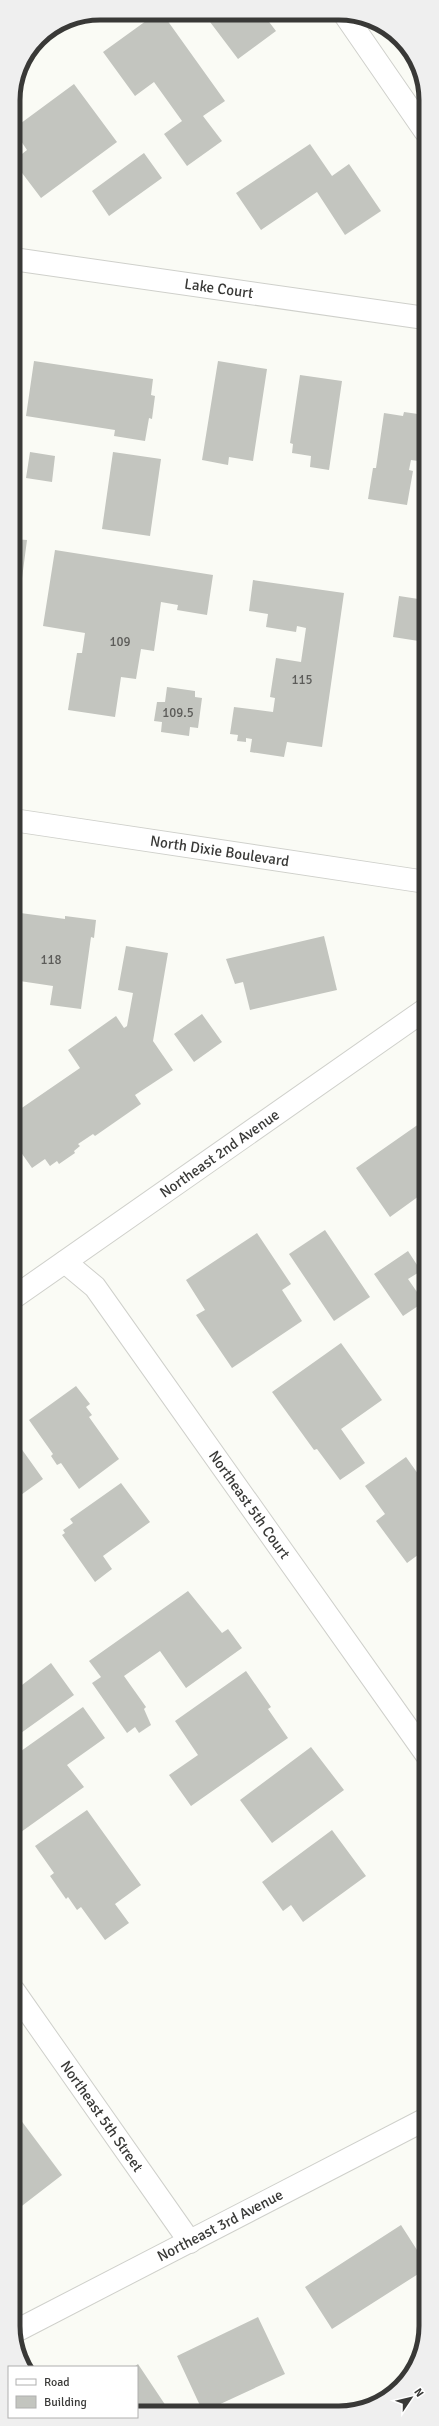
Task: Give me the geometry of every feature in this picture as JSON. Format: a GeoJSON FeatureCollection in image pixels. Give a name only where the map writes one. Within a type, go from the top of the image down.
{"type":"FeatureCollection","features":[{"type":"Feature","properties":{"kind":"street"},"geometry":{"type":"LineString","coordinates":[[349,21],[419,122]]}},
{"type":"Feature","properties":{"kind":"street","name":"Lake Court"},"geometry":{"type":"LineString","coordinates":[[20,260],[419,317]]}},
{"type":"Feature","properties":{"kind":"street","name":"North Dixie Boulevard"},"geometry":{"type":"LineString","coordinates":[[20,821],[419,881]]}},
{"type":"Feature","properties":{"kind":"street","name":"Northeast 2nd Avenue"},"geometry":{"type":"LineString","coordinates":[[20,1294],[419,1014]]}},
{"type":"Feature","properties":{"kind":"street","name":"Northeast 5th Court"},"geometry":{"type":"LineString","coordinates":[[65,1262],[95,1287],[419,1744]]}},
{"type":"Feature","properties":{"kind":"street","name":"Northeast 5th Street"},"geometry":{"type":"LineString","coordinates":[[20,2000],[190,2242]]}},
{"type":"Feature","properties":{"kind":"street","name":"Northeast 3rd Avenue"},"geometry":{"type":"LineString","coordinates":[[20,2329],[419,2123]]}},
{"type":"Feature","properties":{"kind":"building"},"geometry":{"type":"Polygon","coordinates":[[[147,20],[167,20],[225,101],[203,116],[222,141],[187,166],[164,134],[182,121],[154,82],[135,96],[103,52],[147,20]]]}},
{"type":"Feature","properties":{"kind":"building"},"geometry":{"type":"Polygon","coordinates":[[[209,20],[268,20],[276,31],[238,59],[209,20]]]}},
{"type":"Feature","properties":{"kind":"building"},"geometry":{"type":"Polygon","coordinates":[[[74,84],[117,142],[41,198],[20,170],[20,156],[27,150],[20,140],[20,124],[74,84]]]}},
{"type":"Feature","properties":{"kind":"building"},"geometry":{"type":"Polygon","coordinates":[[[310,144],[332,176],[349,164],[381,211],[345,235],[317,192],[261,230],[236,193],[310,144]]]}},
{"type":"Feature","properties":{"kind":"building"},"geometry":{"type":"Polygon","coordinates":[[[144,153],[162,178],[109,216],[92,191],[144,153]]]}},
{"type":"Feature","properties":{"kind":"building"},"geometry":{"type":"Polygon","coordinates":[[[34,361],[153,379],[151,395],[155,396],[152,419],[149,418],[145,441],[114,436],[115,430],[26,416],[34,361]]]}},
{"type":"Feature","properties":{"kind":"building"},"geometry":{"type":"Polygon","coordinates":[[[218,361],[267,369],[253,461],[229,457],[228,465],[202,460],[218,361]]]}},
{"type":"Feature","properties":{"kind":"building"},"geometry":{"type":"Polygon","coordinates":[[[300,375],[342,381],[329,470],[310,467],[311,456],[292,453],[293,444],[290,443],[300,375]]]}},
{"type":"Feature","properties":{"kind":"building"},"geometry":{"type":"Polygon","coordinates":[[[404,412],[419,414],[419,461],[411,460],[409,470],[413,471],[407,505],[368,499],[373,468],[376,468],[384,413],[403,416],[404,412]]]}},
{"type":"Feature","properties":{"kind":"building"},"geometry":{"type":"Polygon","coordinates":[[[30,452],[55,456],[52,482],[26,478],[30,452]]]}},
{"type":"Feature","properties":{"kind":"building"},"geometry":{"type":"Polygon","coordinates":[[[113,452],[161,459],[150,536],[102,529],[113,452]]]}},
{"type":"Feature","properties":{"kind":"building"},"geometry":{"type":"Polygon","coordinates":[[[20,540],[27,540],[20,586],[20,540]]]}},
{"type":"Feature","properties":{"kind":"building"},"geometry":{"type":"Polygon","coordinates":[[[55,550],[213,575],[207,615],[177,610],[178,605],[161,602],[154,651],[141,649],[136,679],[121,677],[115,717],[68,710],[77,653],[82,653],[85,633],[43,626],[55,550]]]}},
{"type":"Feature","properties":{"kind":"building"},"geometry":{"type":"Polygon","coordinates":[[[253,580],[344,593],[322,747],[287,742],[284,757],[250,752],[252,739],[246,738],[246,742],[237,741],[238,735],[230,734],[234,707],[273,712],[275,698],[270,697],[276,658],[301,662],[306,628],[297,626],[296,632],[266,627],[268,614],[249,611],[253,580]]]}},
{"type":"Feature","properties":{"kind":"building"},"geometry":{"type":"Polygon","coordinates":[[[399,596],[419,599],[419,641],[393,637],[399,596]]]}},
{"type":"Feature","properties":{"kind":"building"},"geometry":{"type":"Polygon","coordinates":[[[167,687],[195,691],[195,697],[202,698],[198,728],[190,727],[189,736],[161,732],[162,722],[154,721],[157,702],[165,702],[167,687]]]}},
{"type":"Feature","properties":{"kind":"building"},"geometry":{"type":"Polygon","coordinates":[[[20,913],[65,919],[65,916],[96,920],[94,938],[91,937],[81,1009],[50,1005],[53,986],[20,981],[20,913]]]}},
{"type":"Feature","properties":{"kind":"building"},"geometry":{"type":"Polygon","coordinates":[[[324,936],[337,990],[250,1010],[243,982],[235,984],[226,959],[324,936]]]}},
{"type":"Feature","properties":{"kind":"building"},"geometry":{"type":"Polygon","coordinates":[[[126,946],[168,953],[153,1041],[173,1070],[135,1095],[141,1104],[95,1136],[93,1134],[78,1144],[80,1146],[74,1151],[75,1153],[59,1164],[57,1161],[50,1166],[45,1159],[32,1168],[20,1151],[20,1109],[80,1068],[68,1050],[116,1016],[124,1028],[127,1026],[133,993],[118,990],[126,946]]]}},
{"type":"Feature","properties":{"kind":"building"},"geometry":{"type":"Polygon","coordinates":[[[202,1014],[222,1042],[194,1062],[174,1034],[202,1014]]]}},
{"type":"Feature","properties":{"kind":"building"},"geometry":{"type":"Polygon","coordinates":[[[419,1124],[419,1196],[390,1217],[356,1168],[419,1124]]]}},
{"type":"Feature","properties":{"kind":"building"},"geometry":{"type":"Polygon","coordinates":[[[325,1230],[370,1297],[334,1321],[289,1254],[325,1230]]]}},
{"type":"Feature","properties":{"kind":"building"},"geometry":{"type":"Polygon","coordinates":[[[257,1233],[291,1284],[282,1290],[302,1321],[232,1368],[196,1315],[205,1310],[186,1280],[257,1233]]]}},
{"type":"Feature","properties":{"kind":"building"},"geometry":{"type":"Polygon","coordinates":[[[408,1251],[419,1268],[419,1272],[408,1279],[419,1295],[419,1305],[403,1316],[374,1274],[408,1251]]]}},
{"type":"Feature","properties":{"kind":"building"},"geometry":{"type":"Polygon","coordinates":[[[341,1343],[382,1400],[341,1429],[365,1463],[340,1480],[317,1449],[314,1450],[272,1392],[341,1343]]]}},
{"type":"Feature","properties":{"kind":"building"},"geometry":{"type":"Polygon","coordinates":[[[76,1386],[90,1404],[86,1407],[92,1415],[89,1417],[119,1459],[79,1489],[61,1463],[57,1465],[51,1456],[53,1454],[29,1420],[76,1386]]]}},
{"type":"Feature","properties":{"kind":"building"},"geometry":{"type":"Polygon","coordinates":[[[20,1447],[43,1479],[20,1496],[20,1447]]]}},
{"type":"Feature","properties":{"kind":"building"},"geometry":{"type":"Polygon","coordinates":[[[406,1457],[419,1475],[419,1554],[407,1563],[376,1521],[385,1514],[365,1486],[406,1457]]]}},
{"type":"Feature","properties":{"kind":"building"},"geometry":{"type":"Polygon","coordinates":[[[121,1483],[150,1522],[103,1556],[112,1569],[95,1582],[62,1535],[65,1533],[63,1530],[73,1523],[70,1519],[121,1483]]]}},
{"type":"Feature","properties":{"kind":"building"},"geometry":{"type":"Polygon","coordinates":[[[188,1591],[222,1633],[228,1629],[242,1648],[186,1688],[160,1651],[124,1676],[146,1707],[144,1709],[151,1725],[139,1733],[135,1727],[127,1733],[92,1683],[101,1677],[89,1661],[188,1591]]]}},
{"type":"Feature","properties":{"kind":"building"},"geometry":{"type":"Polygon","coordinates":[[[51,1663],[74,1695],[20,1734],[20,1686],[51,1663]]]}},
{"type":"Feature","properties":{"kind":"building"},"geometry":{"type":"Polygon","coordinates":[[[246,1671],[271,1707],[268,1709],[288,1738],[191,1806],[169,1775],[198,1755],[175,1721],[246,1671]]]}},
{"type":"Feature","properties":{"kind":"building"},"geometry":{"type":"Polygon","coordinates":[[[83,1707],[105,1738],[67,1765],[84,1787],[20,1833],[20,1752],[83,1707]]]}},
{"type":"Feature","properties":{"kind":"building"},"geometry":{"type":"Polygon","coordinates":[[[311,1747],[344,1790],[272,1843],[240,1800],[311,1747]]]}},
{"type":"Feature","properties":{"kind":"building"},"geometry":{"type":"Polygon","coordinates":[[[87,1810],[141,1885],[115,1904],[129,1923],[105,1940],[81,1907],[77,1910],[68,1897],[66,1899],[50,1876],[54,1873],[35,1846],[87,1810]]]}},
{"type":"Feature","properties":{"kind":"building"},"geometry":{"type":"Polygon","coordinates":[[[332,1830],[366,1876],[303,1922],[291,1905],[283,1911],[262,1882],[332,1830]]]}},
{"type":"Feature","properties":{"kind":"building"},"geometry":{"type":"Polygon","coordinates":[[[20,2119],[62,2175],[20,2207],[20,2119]]]}},
{"type":"Feature","properties":{"kind":"building"},"geometry":{"type":"Polygon","coordinates":[[[401,2225],[419,2253],[419,2273],[332,2329],[305,2287],[401,2225]]]}},
{"type":"Feature","properties":{"kind":"building"},"geometry":{"type":"Polygon","coordinates":[[[258,2317],[285,2374],[216,2406],[200,2406],[177,2356],[258,2317]]]}},
{"type":"Feature","properties":{"kind":"building"},"geometry":{"type":"Polygon","coordinates":[[[138,2364],[166,2406],[138,2406],[138,2366],[135,2366],[138,2364]]]}}]}
